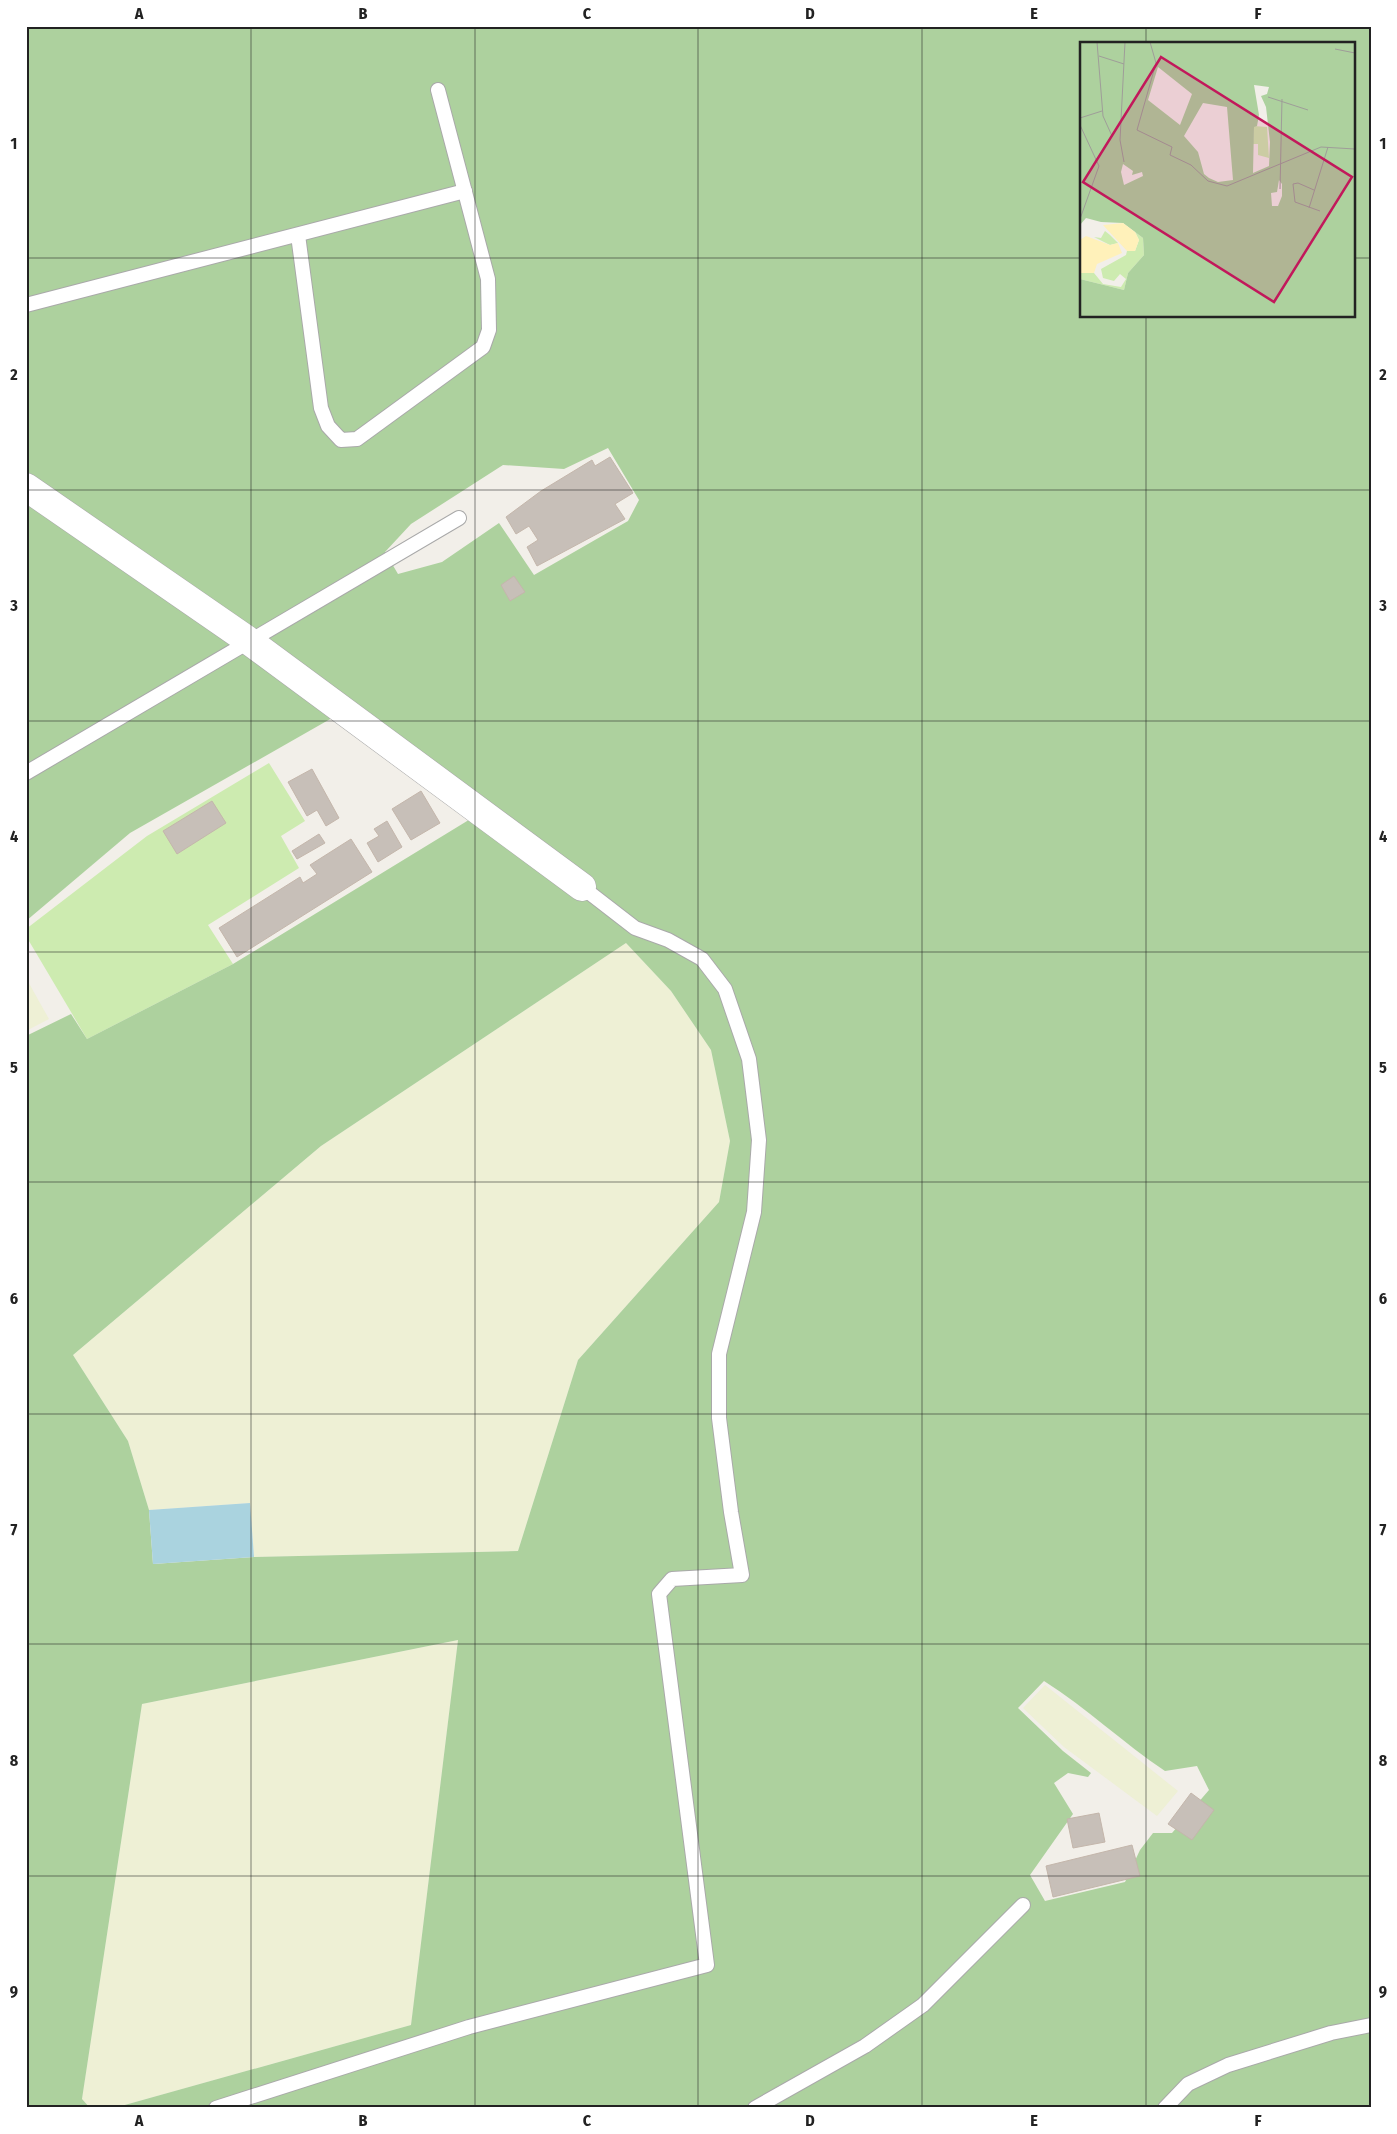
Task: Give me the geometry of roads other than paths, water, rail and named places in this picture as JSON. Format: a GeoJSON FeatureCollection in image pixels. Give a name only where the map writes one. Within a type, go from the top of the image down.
{"type":"FeatureCollection","features":[{"type":"Feature","properties":{"kind":"street"},"geometry":{"type":"LineString","coordinates":[[26,487],[249,641],[582,888]]}},
{"type":"Feature","properties":{"kind":"lane"},"geometry":{"type":"LineString","coordinates":[[298,235],[321,408],[328,426],[341,440],[357,439],[483,347],[489,330],[488,279],[438,90]]}},
{"type":"Feature","properties":{"kind":"lane"},"geometry":{"type":"LineString","coordinates":[[26,305],[465,191]]}},
{"type":"Feature","properties":{"kind":"lane"},"geometry":{"type":"LineString","coordinates":[[26,773],[459,518]]}},
{"type":"Feature","properties":{"kind":"lane"},"geometry":{"type":"LineString","coordinates":[[216,2108],[469,2027],[707,1964],[660,1594],[672,1579],[742,1575],[719,1418],[719,1354],[754,1212],[759,1140],[749,1059],[725,989],[702,959],[668,940],[635,928],[582,888]]}},
{"type":"Feature","properties":{"kind":"lane"},"geometry":{"type":"LineString","coordinates":[[755,2108],[865,2046],[923,2005],[1023,1905]]}},
{"type":"Feature","properties":{"kind":"lane"},"geometry":{"type":"LineString","coordinates":[[1165,2108],[1188,2084],[1228,2064],[1331,2033],[1371,2025]]}},
{"type":"Feature","properties":{"kind":"water"},"geometry":{"type":"Polygon","coordinates":[[[250,1503],[254,1557],[153,1564],[149,1510],[250,1503]]]}}]}
